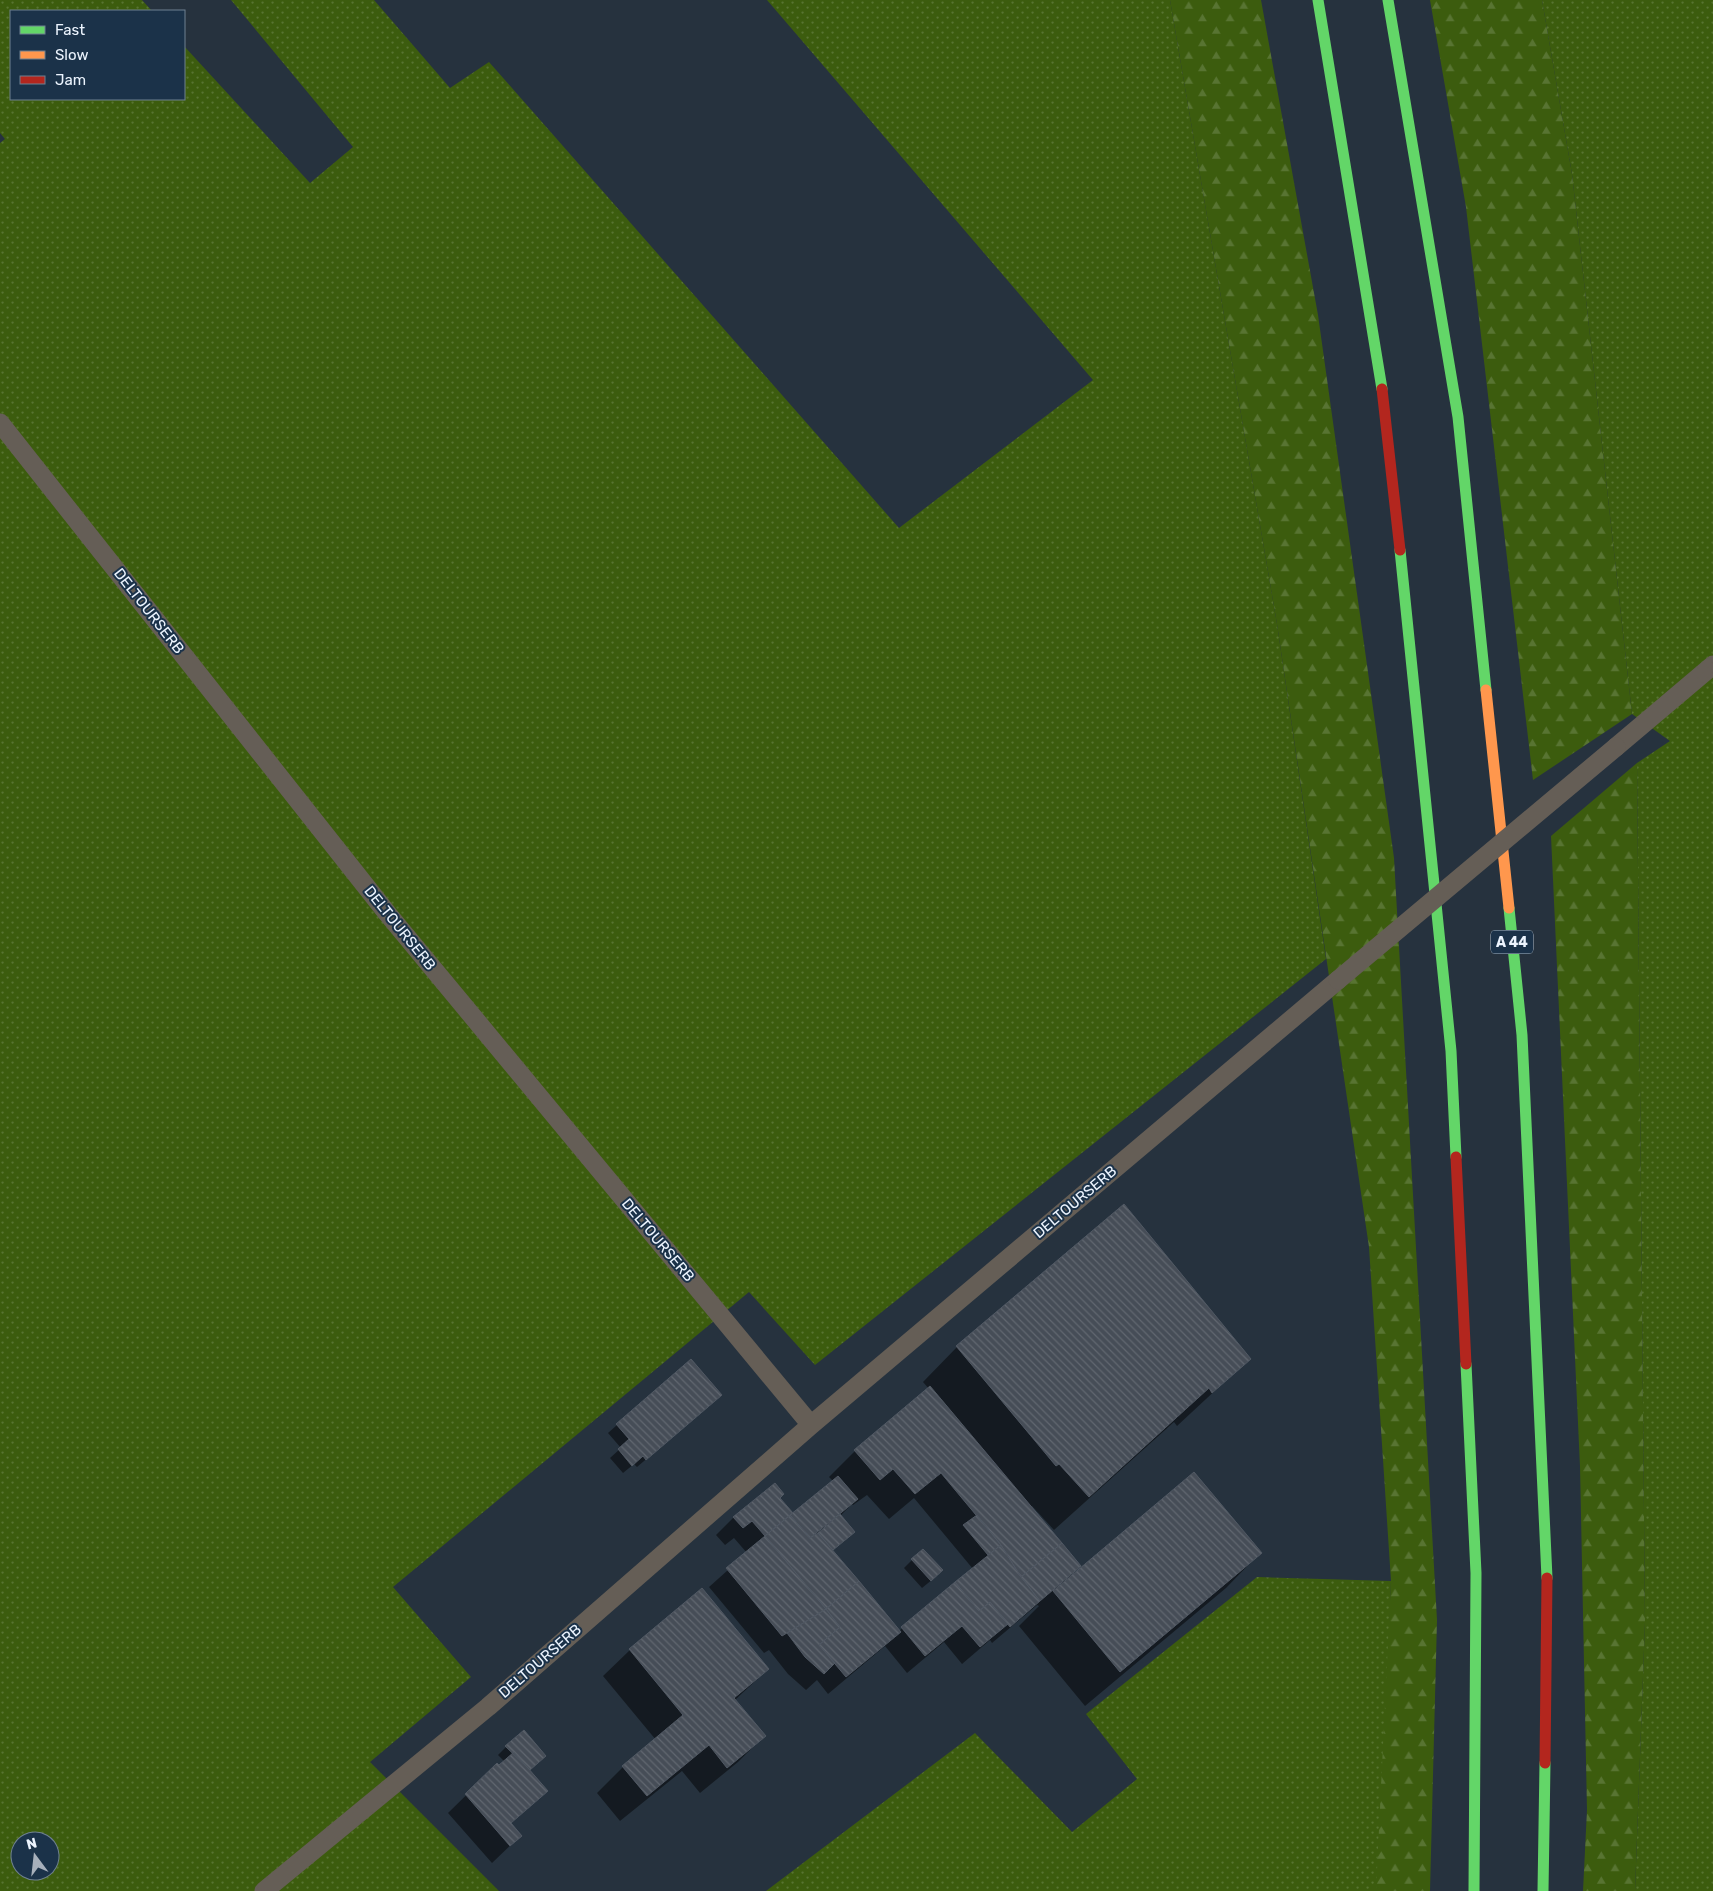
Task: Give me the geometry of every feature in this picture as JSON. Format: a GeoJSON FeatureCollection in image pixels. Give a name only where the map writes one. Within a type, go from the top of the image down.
{"type":"FeatureCollection","features":[{"type":"Feature","properties":{"kind":"highway"},"geometry":{"type":"LineString","coordinates":[[1318,0],[1387,420],[1451,1051],[1476,1573],[1474,1891]]}},
{"type":"Feature","properties":{"kind":"highway","name":"A 44"},"geometry":{"type":"LineString","coordinates":[[1388,0],[1458,417],[1522,1035],[1547,1573],[1543,1891]]}},
{"type":"Feature","properties":{"kind":"lane","name":"DELTOURSERB"},"geometry":{"type":"LineString","coordinates":[[0,423],[388,913],[811,1425]]}},
{"type":"Feature","properties":{"kind":"lane","name":"DELTOURSERB"},"geometry":{"type":"LineString","coordinates":[[264,1891],[488,1707],[811,1425],[1713,665]]}},
{"type":"Feature","properties":{"kind":"green space"},"geometry":{"type":"Polygon","coordinates":[[[0,0],[142,0],[151,10],[10,10],[10,100],[185,100],[185,47],[310,183],[353,147],[231,0],[374,0],[450,88],[489,62],[899,528],[1093,380],[767,0],[1170,0],[1277,624],[1326,959],[815,1365],[749,1292],[393,1587],[471,1677],[370,1762],[499,1891],[0,1891],[0,143],[5,139],[0,133],[0,0]]]}},
{"type":"Feature","properties":{"kind":"green space"},"geometry":{"type":"Polygon","coordinates":[[[1170,0],[1261,0],[1318,315],[1394,858],[1437,1620],[1430,1891],[1376,1891],[1391,1581],[1369,1247],[1277,624],[1170,0]]]}},
{"type":"Feature","properties":{"kind":"green space"},"geometry":{"type":"Polygon","coordinates":[[[1430,0],[1542,0],[1572,174],[1632,714],[1533,780],[1466,207],[1430,0]]]}},
{"type":"Feature","properties":{"kind":"green space"},"geometry":{"type":"Polygon","coordinates":[[[1542,0],[1713,0],[1713,1891],[1635,1891],[1645,1622],[1637,763],[1670,741],[1632,714],[1572,174],[1542,0]]]}},
{"type":"Feature","properties":{"kind":"green space"},"geometry":{"type":"Polygon","coordinates":[[[1637,763],[1645,1622],[1635,1891],[1583,1891],[1587,1810],[1580,1466],[1551,836],[1637,763]]]}},
{"type":"Feature","properties":{"kind":"green space"},"geometry":{"type":"Polygon","coordinates":[[[1257,1577],[1391,1581],[1381,1891],[766,1891],[975,1733],[1072,1832],[1137,1779],[1086,1714],[1257,1577]]]}},
{"type":"Feature","properties":{"kind":"building"},"geometry":{"type":"Polygon","coordinates":[[[1124,1204],[1251,1359],[1212,1393],[1209,1388],[1089,1497],[1059,1464],[1056,1466],[956,1346],[1124,1204]]]}},
{"type":"Feature","properties":{"kind":"building"},"geometry":{"type":"Polygon","coordinates":[[[691,1359],[722,1395],[646,1460],[643,1456],[632,1466],[618,1449],[629,1439],[616,1424],[691,1359]]]}},
{"type":"Feature","properties":{"kind":"building"},"geometry":{"type":"Polygon","coordinates":[[[930,1386],[1062,1543],[1021,1577],[1001,1545],[941,1473],[915,1494],[893,1469],[880,1480],[854,1450],[930,1386]]]}},
{"type":"Feature","properties":{"kind":"building"},"geometry":{"type":"Polygon","coordinates":[[[1194,1472],[1262,1553],[1120,1672],[1053,1591],[1194,1472]]]}},
{"type":"Feature","properties":{"kind":"building"},"geometry":{"type":"Polygon","coordinates":[[[838,1476],[858,1499],[810,1538],[790,1515],[838,1476]]]}},
{"type":"Feature","properties":{"kind":"building"},"geometry":{"type":"Polygon","coordinates":[[[775,1483],[784,1494],[780,1498],[793,1513],[765,1536],[752,1521],[743,1528],[733,1517],[775,1483]]]}},
{"type":"Feature","properties":{"kind":"building"},"geometry":{"type":"Polygon","coordinates":[[[840,1514],[855,1532],[833,1550],[818,1533],[840,1514]]]}},
{"type":"Feature","properties":{"kind":"building"},"geometry":{"type":"Polygon","coordinates":[[[790,1515],[810,1538],[818,1533],[859,1581],[826,1609],[765,1536],[790,1515]]]}},
{"type":"Feature","properties":{"kind":"building"},"geometry":{"type":"Polygon","coordinates":[[[977,1515],[1001,1545],[988,1555],[963,1525],[977,1515]]]}},
{"type":"Feature","properties":{"kind":"building"},"geometry":{"type":"Polygon","coordinates":[[[765,1536],[826,1609],[782,1636],[726,1568],[765,1536]]]}},
{"type":"Feature","properties":{"kind":"building"},"geometry":{"type":"Polygon","coordinates":[[[1062,1543],[1081,1566],[1040,1601],[1021,1577],[1062,1543]]]}},
{"type":"Feature","properties":{"kind":"building"},"geometry":{"type":"Polygon","coordinates":[[[1001,1545],[1021,1577],[1040,1601],[1010,1627],[990,1602],[979,1611],[955,1582],[1001,1545]]]}},
{"type":"Feature","properties":{"kind":"building"},"geometry":{"type":"Polygon","coordinates":[[[923,1549],[943,1570],[931,1581],[911,1559],[923,1549]]]}},
{"type":"Feature","properties":{"kind":"building"},"geometry":{"type":"Polygon","coordinates":[[[859,1581],[901,1632],[846,1677],[819,1645],[840,1627],[826,1609],[859,1581]]]}},
{"type":"Feature","properties":{"kind":"building"},"geometry":{"type":"Polygon","coordinates":[[[955,1582],[979,1611],[990,1602],[1008,1624],[980,1647],[962,1626],[925,1656],[901,1627],[955,1582]]]}},
{"type":"Feature","properties":{"kind":"building"},"geometry":{"type":"Polygon","coordinates":[[[702,1588],[769,1669],[734,1698],[766,1736],[727,1768],[709,1745],[647,1796],[622,1766],[683,1715],[629,1649],[702,1588]]]}},
{"type":"Feature","properties":{"kind":"building"},"geometry":{"type":"Polygon","coordinates":[[[826,1609],[840,1627],[819,1645],[835,1663],[824,1674],[805,1657],[787,1633],[826,1609]]]}},
{"type":"Feature","properties":{"kind":"building"},"geometry":{"type":"Polygon","coordinates":[[[524,1730],[546,1756],[530,1770],[505,1746],[524,1730]]]}},
{"type":"Feature","properties":{"kind":"building"},"geometry":{"type":"Polygon","coordinates":[[[514,1752],[548,1791],[511,1823],[522,1836],[510,1846],[465,1794],[497,1763],[499,1765],[514,1752]]]}},
{"type":"Feature","properties":{"kind":"traffic: fast"},"geometry":{"type":"LineString","coordinates":[[1318,0],[1382,389]]}},
{"type":"Feature","properties":{"kind":"traffic: fast"},"geometry":{"type":"LineString","coordinates":[[1388,0],[1458,417],[1486,690]]}},
{"type":"Feature","properties":{"kind":"traffic: fast"},"geometry":{"type":"LineString","coordinates":[[1400,550],[1451,1051],[1456,1157]]}},
{"type":"Feature","properties":{"kind":"traffic: fast"},"geometry":{"type":"LineString","coordinates":[[1509,908],[1522,1035],[1547,1578]]}},
{"type":"Feature","properties":{"kind":"traffic: fast"},"geometry":{"type":"LineString","coordinates":[[1466,1364],[1476,1573],[1474,1891]]}},
{"type":"Feature","properties":{"kind":"traffic: fast"},"geometry":{"type":"LineString","coordinates":[[1543,1891],[1545,1763]]}},
{"type":"Feature","properties":{"kind":"traffic: slow"},"geometry":{"type":"LineString","coordinates":[[1486,690],[1509,908]]}},
{"type":"Feature","properties":{"kind":"traffic: jam"},"geometry":{"type":"LineString","coordinates":[[1382,389],[1400,550]]}},
{"type":"Feature","properties":{"kind":"traffic: jam"},"geometry":{"type":"LineString","coordinates":[[1456,1157],[1466,1364]]}},
{"type":"Feature","properties":{"kind":"traffic: jam"},"geometry":{"type":"LineString","coordinates":[[1545,1763],[1547,1578]]}}]}
